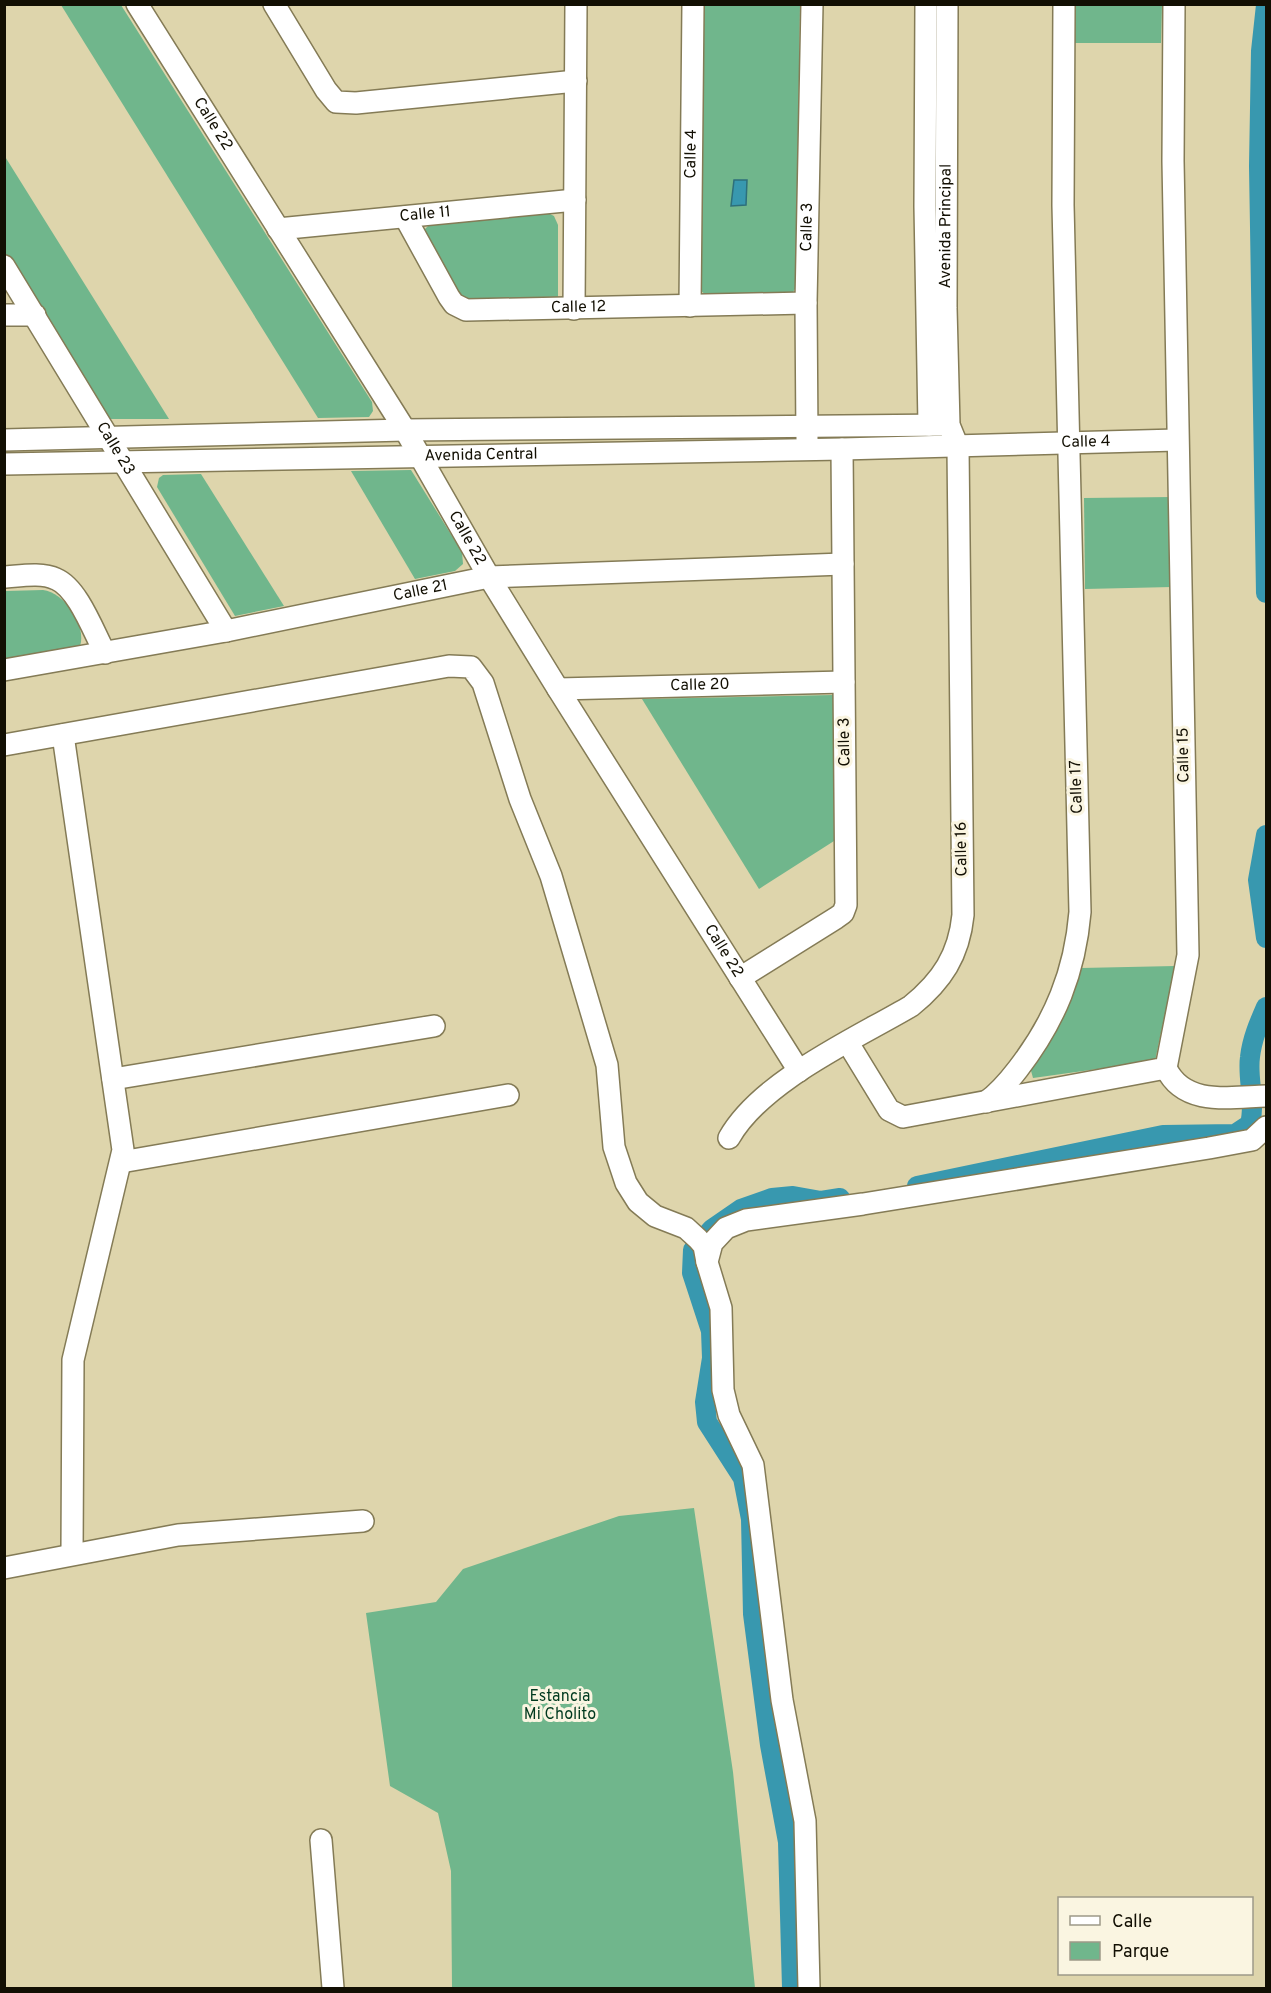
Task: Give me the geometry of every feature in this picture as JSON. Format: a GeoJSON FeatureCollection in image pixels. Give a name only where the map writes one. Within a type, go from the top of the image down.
{"type":"FeatureCollection","features":[{"type":"Feature","properties":{"kind":"street","name":"Calle 22"},"geometry":{"type":"LineString","coordinates":[[137,4],[405,430],[489,577],[558,689],[799,1071]]}},
{"type":"Feature","properties":{"kind":"street"},"geometry":{"type":"LineString","coordinates":[[273,4],[326,90],[336,102],[356,104],[576,81]]}},
{"type":"Feature","properties":{"kind":"street"},"geometry":{"type":"LineString","coordinates":[[574,309],[576,4]]}},
{"type":"Feature","properties":{"kind":"street","name":"Calle 4"},"geometry":{"type":"LineString","coordinates":[[690,306],[693,4]]}},
{"type":"Feature","properties":{"kind":"street","name":"Calle 3"},"geometry":{"type":"LineString","coordinates":[[807,450],[806,303],[812,4]]}},
{"type":"Feature","properties":{"kind":"street","name":"Avenida Principal"},"geometry":{"type":"LineString","coordinates":[[926,4],[925,206],[939,425],[958,447]]}},
{"type":"Feature","properties":{"kind":"street","name":"Avenida Principal"},"geometry":{"type":"LineString","coordinates":[[939,425],[946,285],[947,4]]}},
{"type":"Feature","properties":{"kind":"street","name":"Calle 17"},"geometry":{"type":"LineString","coordinates":[[985,1102],[1008,1083],[1045,1031],[1065,990],[1079,929],[1063,205],[1064,4]]}},
{"type":"Feature","properties":{"kind":"street","name":"Calle 15"},"geometry":{"type":"LineString","coordinates":[[1166,1068],[1188,955],[1173,161],[1174,4]]}},
{"type":"Feature","properties":{"kind":"street","name":"Calle 11"},"geometry":{"type":"LineString","coordinates":[[278,229],[574,200]]}},
{"type":"Feature","properties":{"kind":"street","name":"Calle 12"},"geometry":{"type":"LineString","coordinates":[[405,217],[449,297],[459,308],[478,312],[806,303]]}},
{"type":"Feature","properties":{"kind":"street","name":"Calle 23"},"geometry":{"type":"LineString","coordinates":[[4,266],[226,632]]}},
{"type":"Feature","properties":{"kind":"street"},"geometry":{"type":"LineString","coordinates":[[4,315],[34,315]]}},
{"type":"Feature","properties":{"kind":"street","name":"Avenida Central"},"geometry":{"type":"LineString","coordinates":[[4,440],[405,430],[939,425]]}},
{"type":"Feature","properties":{"kind":"street","name":"Calle 4"},"geometry":{"type":"LineString","coordinates":[[958,447],[1178,440]]}},
{"type":"Feature","properties":{"kind":"street","name":"Avenida Central"},"geometry":{"type":"LineString","coordinates":[[4,464],[958,447]]}},
{"type":"Feature","properties":{"kind":"street","name":"Calle 16"},"geometry":{"type":"LineString","coordinates":[[729,1138],[751,1108],[799,1071],[911,1006],[932,988],[953,958],[960,937],[963,915],[958,447]]}},
{"type":"Feature","properties":{"kind":"street","name":"Calle 3"},"geometry":{"type":"LineString","coordinates":[[740,978],[843,913],[847,898],[842,449]]}},
{"type":"Feature","properties":{"kind":"street","name":"Calle 21"},"geometry":{"type":"LineString","coordinates":[[4,670],[226,632],[489,577],[843,564]]}},
{"type":"Feature","properties":{"kind":"street"},"geometry":{"type":"LineString","coordinates":[[4,577],[46,577],[62,582],[77,600],[105,653]]}},
{"type":"Feature","properties":{"kind":"street"},"geometry":{"type":"LineString","coordinates":[[4,745],[449,666],[471,667],[483,683],[571,941],[607,1065],[614,1147],[626,1183],[638,1202],[655,1216],[686,1228],[703,1249],[721,1308],[725,1403],[753,1465],[782,1700],[806,1821],[808,1989]]}},
{"type":"Feature","properties":{"kind":"street","name":"Calle 20"},"geometry":{"type":"LineString","coordinates":[[558,689],[844,682]]}},
{"type":"Feature","properties":{"kind":"street"},"geometry":{"type":"LineString","coordinates":[[63,735],[123,1150],[73,1360],[72,1554]]}},
{"type":"Feature","properties":{"kind":"street"},"geometry":{"type":"LineString","coordinates":[[113,1079],[434,1026]]}},
{"type":"Feature","properties":{"kind":"street"},"geometry":{"type":"LineString","coordinates":[[848,1043],[884,1103],[897,1116],[908,1117],[1166,1068],[1174,1081],[1194,1095],[1219,1098],[1261,1098]]}},
{"type":"Feature","properties":{"kind":"street"},"geometry":{"type":"LineString","coordinates":[[121,1162],[508,1095]]}},
{"type":"Feature","properties":{"kind":"street"},"geometry":{"type":"LineString","coordinates":[[703,1249],[735,1223],[746,1220],[863,1204],[1209,1148],[1251,1140],[1266,1127]]}},
{"type":"Feature","properties":{"kind":"street"},"geometry":{"type":"LineString","coordinates":[[4,1568],[178,1535],[363,1521]]}},
{"type":"Feature","properties":{"kind":"street"},"geometry":{"type":"LineString","coordinates":[[321,1840],[333,1989]]}},
{"type":"Feature","properties":{"kind":"green space"},"geometry":{"type":"Polygon","coordinates":[[[61,5],[121,5],[372,402],[373,411],[369,417],[318,418],[61,5]]]}},
{"type":"Feature","properties":{"kind":"green space"},"geometry":{"type":"Polygon","coordinates":[[[703,5],[800,5],[796,287],[792,294],[707,296],[700,290],[703,5]]]}},
{"type":"Feature","properties":{"kind":"green space"},"geometry":{"type":"Polygon","coordinates":[[[1073,5],[1162,5],[1161,43],[1073,43],[1073,5]]]}},
{"type":"Feature","properties":{"kind":"green space"},"geometry":{"type":"Polygon","coordinates":[[[4,155],[169,419],[107,419],[5,254],[4,155]]]}},
{"type":"Feature","properties":{"kind":"green space"},"geometry":{"type":"Polygon","coordinates":[[[548,213],[554,216],[558,225],[558,301],[464,304],[422,232],[430,224],[548,213]]]}},
{"type":"Feature","properties":{"kind":"green space"},"geometry":{"type":"Polygon","coordinates":[[[411,470],[462,552],[463,564],[455,571],[415,579],[351,471],[411,470]]]}},
{"type":"Feature","properties":{"kind":"green space"},"geometry":{"type":"Polygon","coordinates":[[[201,474],[284,606],[235,616],[157,487],[159,478],[163,475],[201,474]]]}},
{"type":"Feature","properties":{"kind":"green space"},"geometry":{"type":"Polygon","coordinates":[[[1172,497],[1172,587],[1085,589],[1084,498],[1172,497]]]}},
{"type":"Feature","properties":{"kind":"green space"},"geometry":{"type":"Polygon","coordinates":[[[43,590],[59,597],[72,611],[80,629],[80,646],[5,659],[5,591],[43,590]]]}},
{"type":"Feature","properties":{"kind":"green space"},"geometry":{"type":"Polygon","coordinates":[[[833,695],[834,841],[759,889],[642,699],[833,695]]]}},
{"type":"Feature","properties":{"kind":"green space"},"geometry":{"type":"Polygon","coordinates":[[[1175,966],[1155,1061],[1033,1078],[1030,1067],[1070,1001],[1081,968],[1175,966]]]}},
{"type":"Feature","properties":{"kind":"green space","name":"Estancia Mi Cholito"},"geometry":{"type":"Polygon","coordinates":[[[694,1508],[733,1772],[755,1988],[452,1988],[451,1871],[438,1813],[390,1786],[366,1613],[436,1602],[463,1569],[619,1516],[694,1508]]]}},
{"type":"Feature","properties":{"kind":"water"},"geometry":{"type":"Polygon","coordinates":[[[734,180],[747,180],[746,205],[731,206],[734,180]]]}},
{"type":"Feature","properties":{"kind":"waterway"},"geometry":{"type":"LineString","coordinates":[[1266,5],[1261,51],[1259,166],[1266,593]]}},
{"type":"Feature","properties":{"kind":"waterway"},"geometry":{"type":"LineString","coordinates":[[1266,835],[1258,880],[1266,938]]}},
{"type":"Feature","properties":{"kind":"waterway"},"geometry":{"type":"LineString","coordinates":[[917,1186],[1163,1135],[1235,1134],[1250,1124],[1252,1116],[1250,1057],[1254,1037],[1266,1007]]}},
{"type":"Feature","properties":{"kind":"waterway"},"geometry":{"type":"LineString","coordinates":[[792,1988],[788,1842],[770,1745],[753,1614],[751,1519],[743,1478],[707,1422],[705,1402],[712,1358],[711,1331],[692,1273],[693,1250],[712,1229],[741,1209],[772,1198],[793,1196],[821,1201],[840,1198]]}}]}
